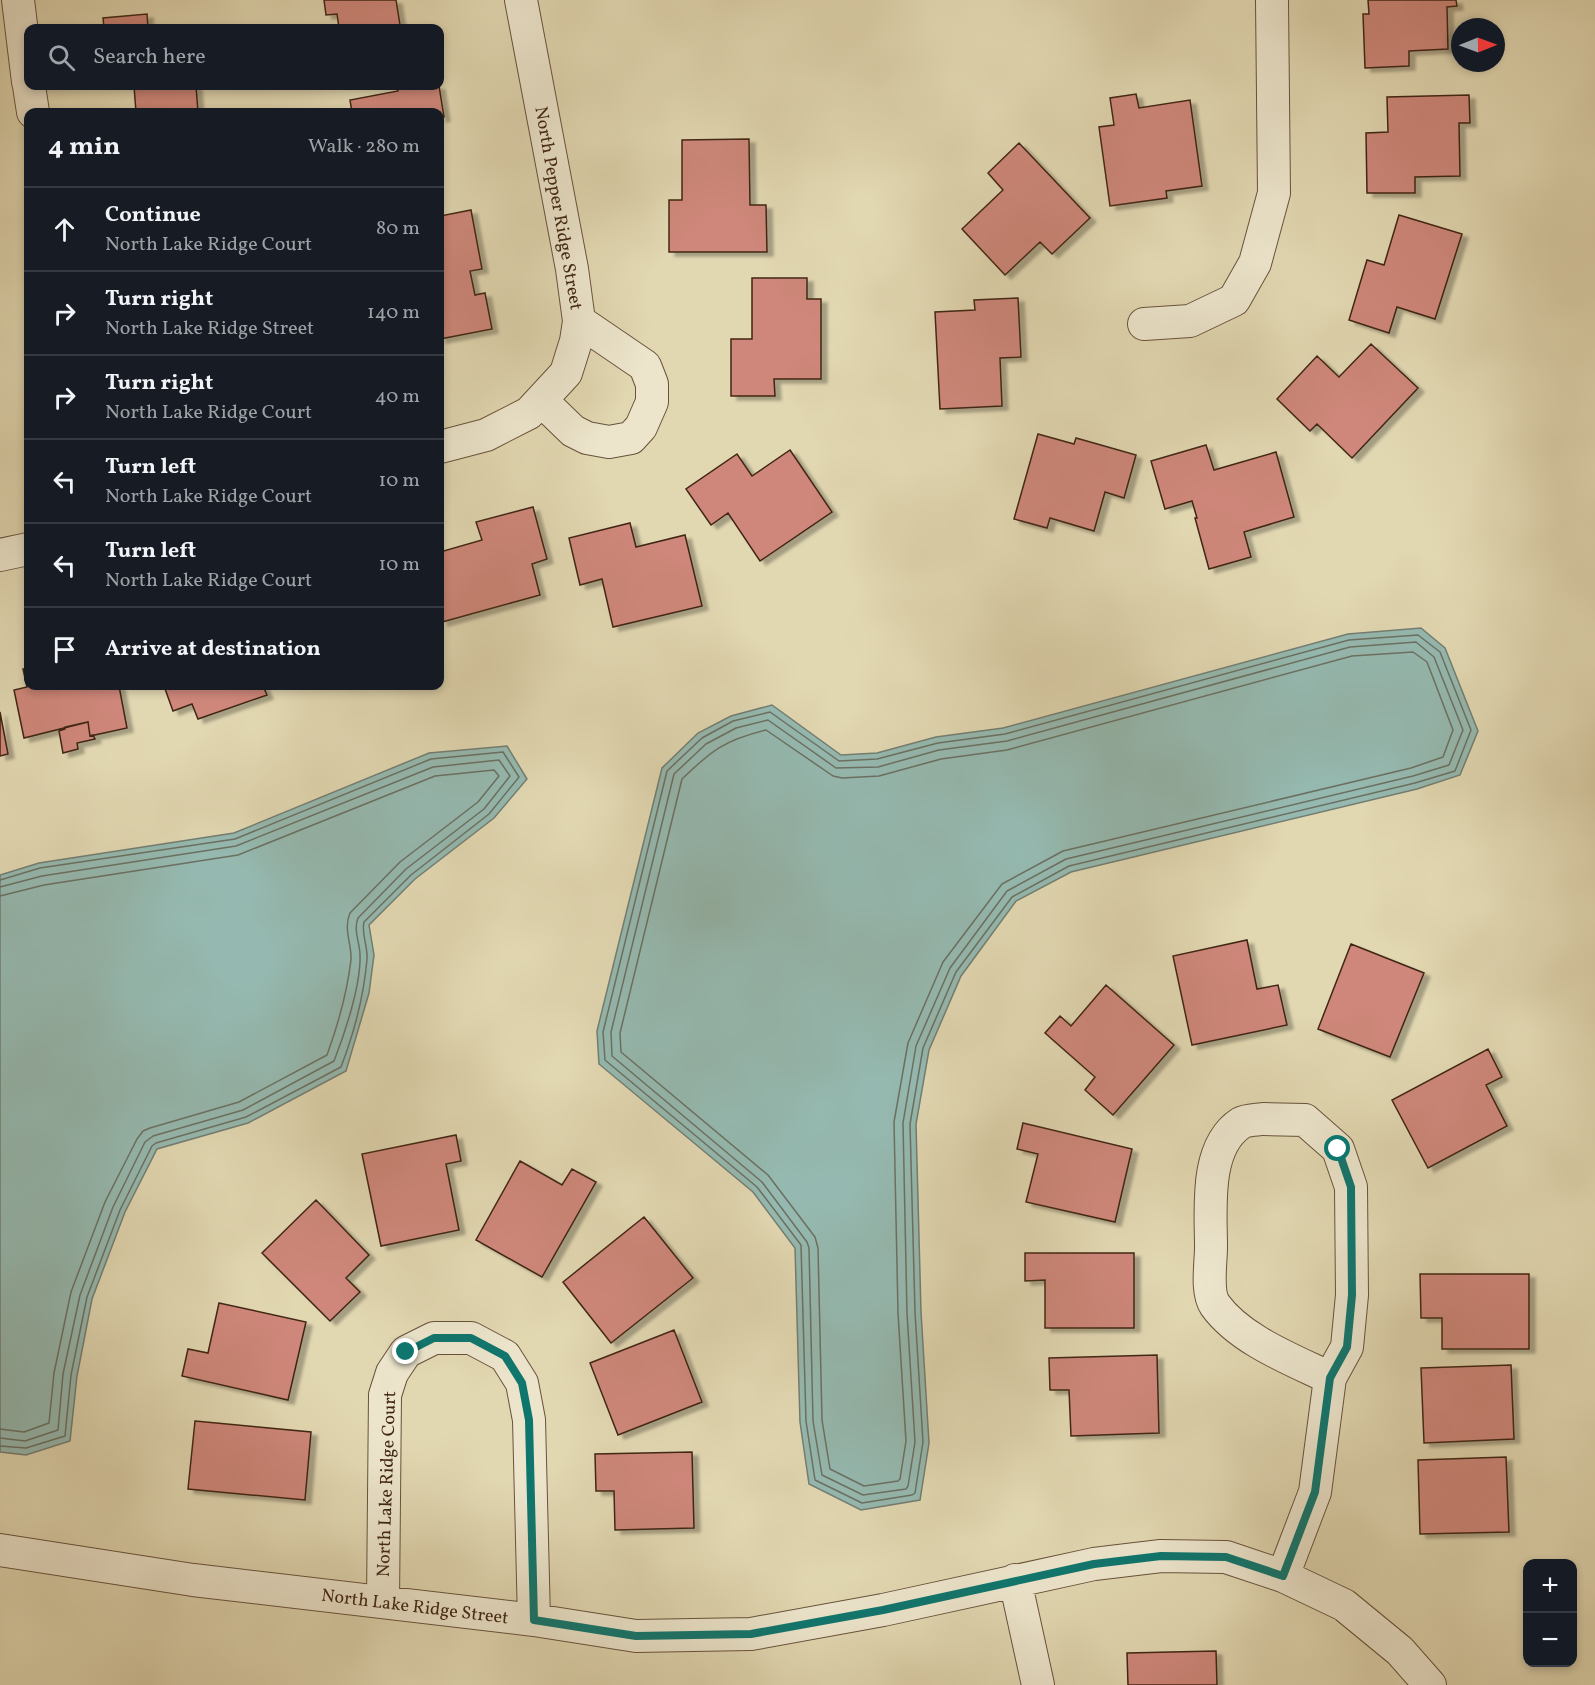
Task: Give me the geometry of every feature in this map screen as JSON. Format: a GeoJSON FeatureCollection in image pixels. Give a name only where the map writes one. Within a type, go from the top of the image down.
{"type":"FeatureCollection","features":[{"type":"Feature","properties":{"kind":"street"},"geometry":{"type":"LineString","coordinates":[[18,0],[24,46]]}},
{"type":"Feature","properties":{"kind":"street","name":"North Pepper Ridge Street"},"geometry":{"type":"LineString","coordinates":[[444,446],[486,435],[529,413],[566,374],[576,341],[579,321],[572,269],[521,0]]}},
{"type":"Feature","properties":{"kind":"street"},"geometry":{"type":"LineString","coordinates":[[1144,324],[1190,321],[1234,300],[1255,263],[1274,193],[1272,0]]}},
{"type":"Feature","properties":{"kind":"street"},"geometry":{"type":"LineString","coordinates":[[30,90],[32,108]]}},
{"type":"Feature","properties":{"kind":"street"},"geometry":{"type":"LineString","coordinates":[[542,401],[573,431],[587,438],[609,442],[631,438],[641,427],[652,402],[652,384],[645,366],[579,321]]}},
{"type":"Feature","properties":{"kind":"street"},"geometry":{"type":"LineString","coordinates":[[0,555],[24,550]]}},
{"type":"Feature","properties":{"kind":"street"},"geometry":{"type":"LineString","coordinates":[[1283,1576],[1315,1492],[1330,1378],[1347,1347],[1352,1295],[1351,1187],[1338,1149],[1305,1120],[1263,1119],[1241,1123],[1228,1136],[1218,1153],[1211,1188],[1209,1279],[1214,1304],[1233,1325],[1278,1353],[1330,1378]]}},
{"type":"Feature","properties":{"kind":"street","name":"North Lake Ridge Court"},"geometry":{"type":"LineString","coordinates":[[383,1602],[385,1395],[392,1374],[406,1352],[434,1338],[471,1338],[505,1356],[522,1383],[529,1420],[534,1620]]}},
{"type":"Feature","properties":{"kind":"street","name":"North Lake Ridge Street"},"geometry":{"type":"LineString","coordinates":[[0,1550],[193,1580],[534,1620],[636,1636],[751,1634],[883,1610],[1094,1564],[1161,1556],[1226,1557],[1283,1576],[1344,1605],[1400,1651],[1430,1685]]}},
{"type":"Feature","properties":{"kind":"street"},"geometry":{"type":"LineString","coordinates":[[1015,1580],[1038,1685]]}},
{"type":"Feature","properties":{"kind":"water"},"geometry":{"type":"Polygon","coordinates":[[[1421,628],[1445,648],[1478,731],[1460,775],[1417,789],[1071,872],[1016,901],[961,976],[929,1050],[916,1124],[921,1312],[929,1443],[920,1500],[861,1510],[809,1484],[800,1422],[795,1248],[753,1192],[599,1064],[597,1031],[662,768],[698,733],[731,716],[772,705],[841,755],[877,753],[936,737],[1003,728],[1348,634],[1421,628]]]}},
{"type":"Feature","properties":{"kind":"water"},"geometry":{"type":"Polygon","coordinates":[[[507,746],[527,779],[494,818],[415,879],[369,925],[374,955],[369,993],[346,1071],[248,1123],[157,1149],[125,1212],[92,1299],[77,1376],[70,1441],[26,1455],[0,1452],[0,875],[39,863],[234,833],[429,753],[507,746]]]}},
{"type":"Feature","properties":{"kind":"building"},"geometry":{"type":"Polygon","coordinates":[[[324,0],[396,0],[400,24],[338,24],[337,14],[326,15],[324,0]]]}},
{"type":"Feature","properties":{"kind":"building"},"geometry":{"type":"Polygon","coordinates":[[[1368,0],[1456,0],[1457,6],[1447,7],[1448,49],[1409,51],[1409,66],[1365,68],[1363,14],[1369,14],[1368,0]]]}},
{"type":"Feature","properties":{"kind":"building"},"geometry":{"type":"Polygon","coordinates":[[[147,14],[148,24],[104,24],[103,18],[147,14]]]}},
{"type":"Feature","properties":{"kind":"building"},"geometry":{"type":"Polygon","coordinates":[[[134,90],[196,90],[198,108],[136,108],[134,90]]]}},
{"type":"Feature","properties":{"kind":"building"},"geometry":{"type":"Polygon","coordinates":[[[440,90],[443,108],[351,108],[350,100],[398,91],[440,90]]]}},
{"type":"Feature","properties":{"kind":"building"},"geometry":{"type":"Polygon","coordinates":[[[1136,94],[1139,108],[1190,100],[1202,186],[1166,191],[1167,198],[1110,206],[1099,127],[1114,125],[1110,98],[1136,94]]]}},
{"type":"Feature","properties":{"kind":"building"},"geometry":{"type":"Polygon","coordinates":[[[1469,95],[1470,123],[1459,123],[1460,176],[1415,177],[1415,193],[1367,193],[1366,133],[1388,132],[1387,97],[1469,95]]]}},
{"type":"Feature","properties":{"kind":"building"},"geometry":{"type":"Polygon","coordinates":[[[749,139],[750,205],[766,205],[767,252],[669,252],[669,200],[682,200],[682,140],[749,139]]]}},
{"type":"Feature","properties":{"kind":"building"},"geometry":{"type":"Polygon","coordinates":[[[1019,143],[1090,218],[1052,254],[1040,242],[1005,275],[962,229],[1003,190],[988,173],[1019,143]]]}},
{"type":"Feature","properties":{"kind":"building"},"geometry":{"type":"Polygon","coordinates":[[[471,210],[482,269],[470,271],[475,295],[485,293],[492,329],[444,338],[444,215],[471,210]]]}},
{"type":"Feature","properties":{"kind":"building"},"geometry":{"type":"Polygon","coordinates":[[[1399,215],[1462,234],[1435,319],[1397,307],[1389,333],[1349,320],[1367,260],[1384,265],[1399,215]]]}},
{"type":"Feature","properties":{"kind":"building"},"geometry":{"type":"Polygon","coordinates":[[[752,278],[807,278],[807,299],[821,299],[821,379],[774,379],[775,396],[731,396],[731,339],[752,339],[752,278]]]}},
{"type":"Feature","properties":{"kind":"building"},"geometry":{"type":"Polygon","coordinates":[[[1018,298],[1021,357],[1000,358],[1002,406],[940,409],[935,312],[975,310],[974,300],[1018,298]]]}},
{"type":"Feature","properties":{"kind":"building"},"geometry":{"type":"Polygon","coordinates":[[[1371,344],[1418,388],[1352,458],[1317,424],[1310,431],[1277,399],[1317,356],[1339,377],[1371,344]]]}},
{"type":"Feature","properties":{"kind":"building"},"geometry":{"type":"Polygon","coordinates":[[[1038,434],[1074,444],[1076,438],[1136,455],[1124,498],[1105,492],[1094,531],[1050,518],[1047,528],[1014,519],[1038,434]]]}},
{"type":"Feature","properties":{"kind":"building"},"geometry":{"type":"Polygon","coordinates":[[[1206,445],[1214,470],[1276,452],[1294,517],[1244,532],[1251,557],[1209,569],[1192,501],[1165,509],[1151,461],[1206,445]]]}},
{"type":"Feature","properties":{"kind":"building"},"geometry":{"type":"Polygon","coordinates":[[[790,450],[832,512],[760,561],[728,513],[711,525],[686,489],[737,454],[752,476],[790,450]]]}},
{"type":"Feature","properties":{"kind":"building"},"geometry":{"type":"Polygon","coordinates":[[[533,507],[547,559],[532,564],[540,595],[444,621],[444,551],[482,540],[476,522],[533,507]]]}},
{"type":"Feature","properties":{"kind":"building"},"geometry":{"type":"Polygon","coordinates":[[[630,523],[636,547],[685,535],[702,606],[613,627],[602,579],[580,585],[569,538],[630,523]]]}},
{"type":"Feature","properties":{"kind":"building"},"geometry":{"type":"Polygon","coordinates":[[[24,688],[24,690],[120,690],[127,728],[90,736],[88,722],[24,738],[14,690],[24,688]]]}},
{"type":"Feature","properties":{"kind":"building"},"geometry":{"type":"Polygon","coordinates":[[[165,690],[265,690],[267,695],[198,719],[192,704],[173,711],[165,690]]]}},
{"type":"Feature","properties":{"kind":"building"},"geometry":{"type":"Polygon","coordinates":[[[0,712],[8,754],[0,756],[0,712]]]}},
{"type":"Feature","properties":{"kind":"building"},"geometry":{"type":"Polygon","coordinates":[[[88,722],[90,736],[93,735],[95,739],[77,743],[78,749],[63,753],[59,731],[65,727],[88,722]]]}},
{"type":"Feature","properties":{"kind":"building"},"geometry":{"type":"Polygon","coordinates":[[[1247,940],[1257,989],[1278,985],[1287,1025],[1192,1045],[1173,956],[1247,940]]]}},
{"type":"Feature","properties":{"kind":"building"},"geometry":{"type":"Polygon","coordinates":[[[1351,944],[1424,973],[1390,1057],[1318,1029],[1351,944]]]}},
{"type":"Feature","properties":{"kind":"building"},"geometry":{"type":"Polygon","coordinates":[[[1106,985],[1174,1045],[1113,1115],[1085,1090],[1095,1077],[1045,1033],[1060,1016],[1071,1026],[1106,985]]]}},
{"type":"Feature","properties":{"kind":"building"},"geometry":{"type":"Polygon","coordinates":[[[1488,1049],[1502,1077],[1486,1085],[1507,1126],[1428,1168],[1392,1100],[1488,1049]]]}},
{"type":"Feature","properties":{"kind":"building"},"geometry":{"type":"Polygon","coordinates":[[[1023,1123],[1132,1149],[1115,1222],[1026,1202],[1038,1154],[1017,1149],[1023,1123]]]}},
{"type":"Feature","properties":{"kind":"building"},"geometry":{"type":"Polygon","coordinates":[[[456,1135],[461,1161],[446,1164],[459,1230],[381,1246],[362,1154],[456,1135]]]}},
{"type":"Feature","properties":{"kind":"building"},"geometry":{"type":"Polygon","coordinates":[[[520,1161],[562,1185],[572,1169],[596,1182],[542,1277],[476,1240],[520,1161]]]}},
{"type":"Feature","properties":{"kind":"building"},"geometry":{"type":"Polygon","coordinates":[[[316,1200],[369,1255],[346,1278],[360,1292],[330,1321],[262,1253],[316,1200]]]}},
{"type":"Feature","properties":{"kind":"building"},"geometry":{"type":"Polygon","coordinates":[[[644,1217],[693,1278],[611,1343],[563,1282],[644,1217]]]}},
{"type":"Feature","properties":{"kind":"building"},"geometry":{"type":"Polygon","coordinates":[[[1025,1253],[1134,1253],[1134,1328],[1045,1328],[1045,1280],[1025,1281],[1025,1253]]]}},
{"type":"Feature","properties":{"kind":"building"},"geometry":{"type":"Polygon","coordinates":[[[1420,1274],[1529,1274],[1529,1349],[1442,1349],[1442,1318],[1421,1318],[1420,1274]]]}},
{"type":"Feature","properties":{"kind":"building"},"geometry":{"type":"Polygon","coordinates":[[[219,1303],[306,1322],[288,1400],[182,1376],[188,1349],[208,1353],[219,1303]]]}},
{"type":"Feature","properties":{"kind":"building"},"geometry":{"type":"Polygon","coordinates":[[[674,1330],[702,1402],[618,1435],[590,1363],[674,1330]]]}},
{"type":"Feature","properties":{"kind":"building"},"geometry":{"type":"Polygon","coordinates":[[[1157,1355],[1159,1433],[1071,1436],[1069,1390],[1050,1390],[1049,1358],[1157,1355]]]}},
{"type":"Feature","properties":{"kind":"building"},"geometry":{"type":"Polygon","coordinates":[[[1511,1365],[1514,1439],[1424,1443],[1421,1368],[1511,1365]]]}},
{"type":"Feature","properties":{"kind":"building"},"geometry":{"type":"Polygon","coordinates":[[[195,1421],[311,1432],[305,1500],[188,1489],[195,1421]]]}},
{"type":"Feature","properties":{"kind":"building"},"geometry":{"type":"Polygon","coordinates":[[[692,1452],[694,1528],[615,1530],[614,1491],[596,1491],[595,1454],[692,1452]]]}},
{"type":"Feature","properties":{"kind":"building"},"geometry":{"type":"Polygon","coordinates":[[[1506,1457],[1509,1532],[1420,1534],[1418,1460],[1506,1457]]]}},
{"type":"Feature","properties":{"kind":"building"},"geometry":{"type":"Polygon","coordinates":[[[1216,1651],[1217,1685],[1128,1685],[1127,1653],[1216,1651]]]}},
{"type":"Feature","properties":{"kind":"route"},"geometry":{"type":"LineString","coordinates":[[406,1352],[434,1338],[471,1338],[505,1356],[522,1383],[529,1420],[534,1620],[636,1636],[751,1634],[883,1610],[1094,1564],[1161,1556],[1226,1557],[1283,1576],[1315,1492],[1330,1378],[1347,1347],[1352,1295],[1351,1187],[1338,1149]]}}]}
